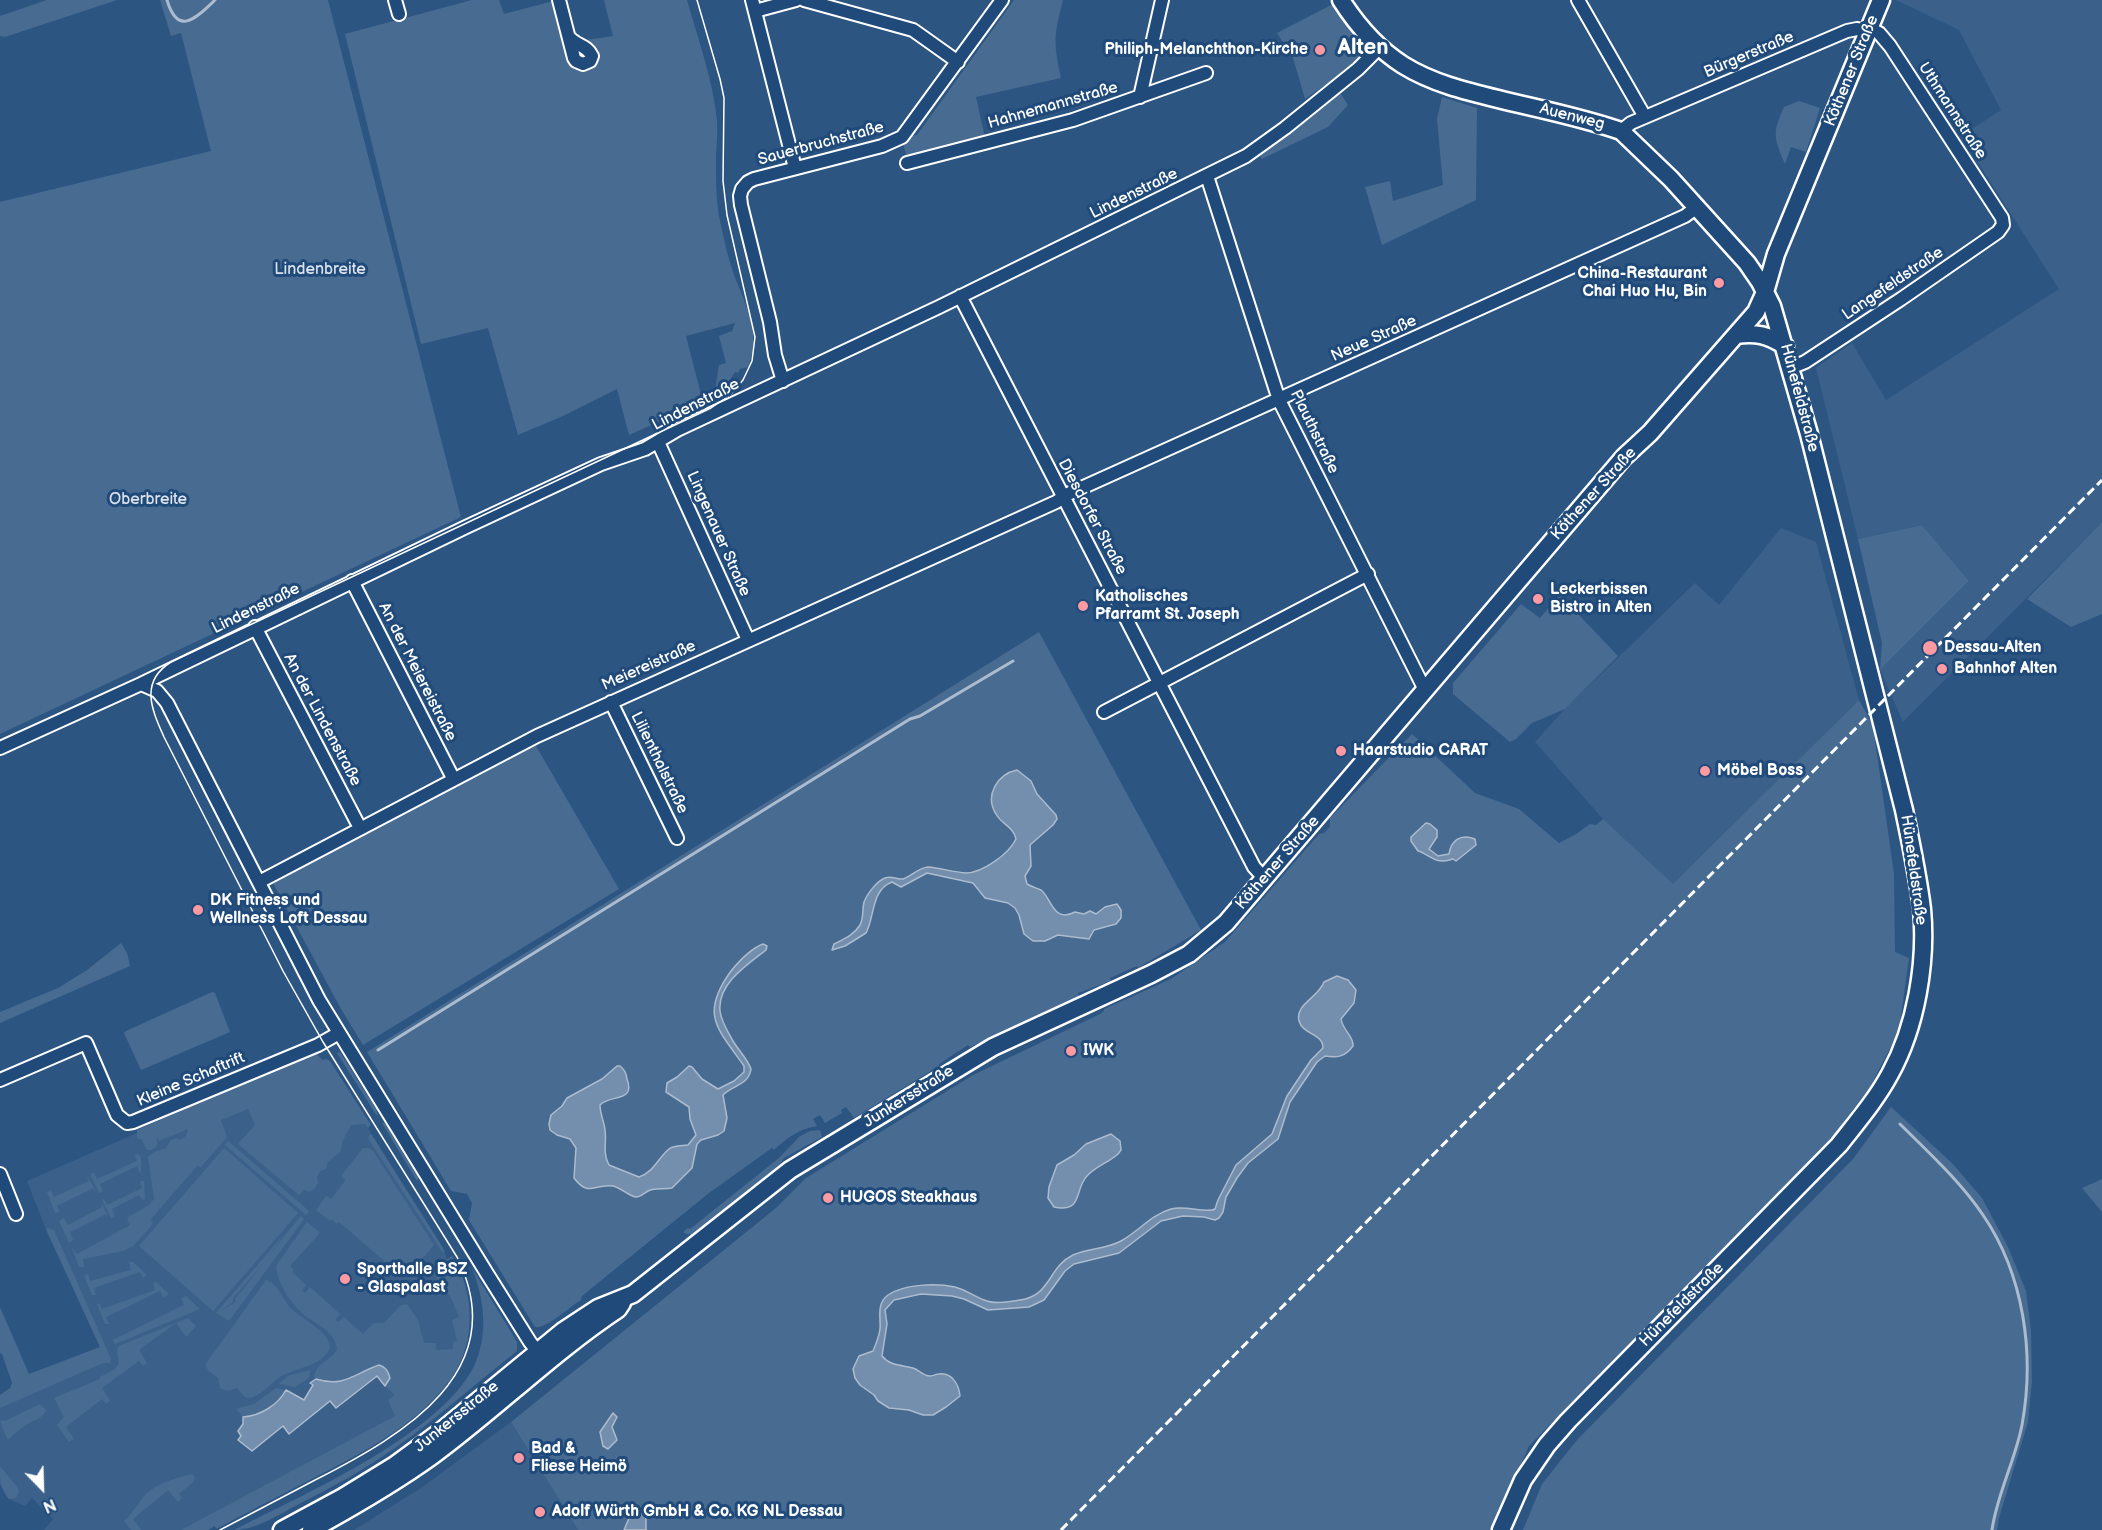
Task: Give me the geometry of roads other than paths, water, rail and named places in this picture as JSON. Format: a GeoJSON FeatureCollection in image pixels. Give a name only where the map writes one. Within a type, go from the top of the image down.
{"type":"FeatureCollection","features":[{"type":"Feature","properties":{"kind":"main road","name":"Auenweg"},"geometry":{"type":"LineString","coordinates":[[1341,0],[1362,30],[1405,66],[1461,90],[1621,130],[1697,207],[1752,270],[1765,292]]}},
{"type":"Feature","properties":{"kind":"main road","name":"Köthener Straße"},"geometry":{"type":"LineString","coordinates":[[1215,934],[1265,879],[1624,457],[1650,433],[1756,312],[1765,292],[1776,254],[1881,0]]}},
{"type":"Feature","properties":{"kind":"main road","name":"Hünefeldstraße"},"geometry":{"type":"LineString","coordinates":[[1501,1530],[1523,1480],[1546,1445],[1839,1145],[1868,1108],[1890,1074],[1905,1040],[1917,994],[1921,958],[1922,911],[1912,846],[1850,593],[1791,368],[1765,292]]}},
{"type":"Feature","properties":{"kind":"main road"},"geometry":{"type":"LineString","coordinates":[[1736,335],[1764,334],[1785,346]]}},
{"type":"Feature","properties":{"kind":"main road","name":"Junkersstraße"},"geometry":{"type":"LineString","coordinates":[[311,1530],[371,1497],[417,1466],[542,1357],[586,1315],[626,1298],[705,1239],[776,1181],[979,1055],[1171,964],[1189,954],[1215,934]]}},
{"type":"Feature","properties":{"kind":"main road","name":"Junkersstraße"},"geometry":{"type":"LineString","coordinates":[[282,1530],[343,1497],[395,1465],[542,1357]]}},
{"type":"Feature","properties":{"kind":"street"},"geometry":{"type":"LineString","coordinates":[[395,0],[399,14]]}},
{"type":"Feature","properties":{"kind":"street"},"geometry":{"type":"LineString","coordinates":[[560,0],[570,38]]}},
{"type":"Feature","properties":{"kind":"street"},"geometry":{"type":"LineString","coordinates":[[795,168],[753,5],[796,0]]}},
{"type":"Feature","properties":{"kind":"street"},"geometry":{"type":"LineString","coordinates":[[804,0],[913,30],[958,62]]}},
{"type":"Feature","properties":{"kind":"street","name":"Sauerbruchstraße"},"geometry":{"type":"LineString","coordinates":[[783,381],[777,364],[770,322],[740,196],[742,189],[748,182],[882,146],[902,137],[1002,0]]}},
{"type":"Feature","properties":{"kind":"street"},"geometry":{"type":"LineString","coordinates":[[1140,97],[1162,0]]}},
{"type":"Feature","properties":{"kind":"street"},"geometry":{"type":"LineString","coordinates":[[1578,0],[1645,117]]}},
{"type":"Feature","properties":{"kind":"street","name":"Bürgerstraße"},"geometry":{"type":"LineString","coordinates":[[1621,130],[1631,123],[1847,32],[1857,29],[1868,30]]}},
{"type":"Feature","properties":{"kind":"street","name":"Uthmannstraße"},"geometry":{"type":"LineString","coordinates":[[1868,30],[1884,37],[2002,218]]}},
{"type":"Feature","properties":{"kind":"street","name":"Lindenstraße"},"geometry":{"type":"LineString","coordinates":[[0,747],[141,684],[255,627],[601,464],[633,454],[677,430],[1207,176],[1263,145],[1358,69],[1380,47]]}},
{"type":"Feature","properties":{"kind":"street","name":"Hahnemannstraße"},"geometry":{"type":"LineString","coordinates":[[907,162],[1073,120],[1206,73]]}},
{"type":"Feature","properties":{"kind":"street","name":"Plauthstraße"},"geometry":{"type":"LineString","coordinates":[[1207,176],[1279,400],[1425,690]]}},
{"type":"Feature","properties":{"kind":"street","name":"Neue Straße"},"geometry":{"type":"LineString","coordinates":[[1062,498],[1685,216],[1697,207]]}},
{"type":"Feature","properties":{"kind":"street","name":"Langefeldstraße"},"geometry":{"type":"LineString","coordinates":[[1791,368],[1805,362],[1841,339],[1998,232],[2003,225],[2002,218]]}},
{"type":"Feature","properties":{"kind":"street","name":"Diesdorfer Straße"},"geometry":{"type":"LineString","coordinates":[[960,296],[1062,498],[1161,682],[1254,867],[1265,879]]}},
{"type":"Feature","properties":{"kind":"street","name":"Lingenauer Straße"},"geometry":{"type":"LineString","coordinates":[[658,442],[748,640]]}},
{"type":"Feature","properties":{"kind":"street","name":"Meiereistraße"},"geometry":{"type":"LineString","coordinates":[[259,882],[453,778],[537,736],[1062,498]]}},
{"type":"Feature","properties":{"kind":"street"},"geometry":{"type":"LineString","coordinates":[[1104,712],[1368,574]]}},
{"type":"Feature","properties":{"kind":"street","name":"An der Meiereistraße"},"geometry":{"type":"LineString","coordinates":[[352,581],[453,778]]}},
{"type":"Feature","properties":{"kind":"street","name":"An der Lindenstraße"},"geometry":{"type":"LineString","coordinates":[[255,627],[360,828]]}},
{"type":"Feature","properties":{"kind":"street"},"geometry":{"type":"LineString","coordinates":[[141,684],[157,692],[167,703],[312,987],[542,1357]]}},
{"type":"Feature","properties":{"kind":"street","name":"Lilienthalstraße"},"geometry":{"type":"LineString","coordinates":[[611,702],[677,838]]}},
{"type":"Feature","properties":{"kind":"street","name":"Kleine Schaftrift"},"geometry":{"type":"LineString","coordinates":[[0,1080],[86,1043],[117,1115],[127,1123],[318,1045],[339,1033]]}},
{"type":"Feature","properties":{"kind":"street"},"geometry":{"type":"LineString","coordinates":[[0,1174],[16,1214]]}},
{"type":"Feature","properties":{"kind":"waterway"},"geometry":{"type":"LineString","coordinates":[[167,0],[171,11],[176,18],[182,21],[194,18],[215,0]]}},
{"type":"Feature","properties":{"kind":"waterway"},"geometry":{"type":"LineString","coordinates":[[378,1050],[910,719],[920,716],[1013,661]]}},
{"type":"Feature","properties":{"kind":"waterway"},"geometry":{"type":"LineString","coordinates":[[1900,1124],[1954,1179],[1983,1215],[1997,1238],[2017,1289],[2026,1343],[2026,1398],[2019,1438],[1998,1503],[1992,1530]]}},
{"type":"Feature","properties":{"kind":"tram line"},"geometry":{"type":"LineString","coordinates":[[220,1530],[350,1462],[383,1442],[414,1419],[441,1394],[460,1366],[471,1334],[471,1297],[457,1257],[323,1042],[283,971],[164,737],[153,707],[152,687],[161,670],[171,662],[711,408],[731,394],[743,380],[752,361],[755,337],[727,215],[723,181],[724,98],[697,0]]}},
{"type":"Feature","properties":{"kind":"railway"},"geometry":{"type":"LineString","coordinates":[[1061,1530],[2102,480]]}},
{"type":"Feature","properties":{"kind":"place","name":"Philiph-Melanchthon-Kirche"},"geometry":{"type":"Point","coordinates":[1320,50]}},
{"type":"Feature","properties":{"kind":"place","name":"China-Restaurant Chai Huo Hu, Bin"},"geometry":{"type":"Point","coordinates":[1719,283]}},
{"type":"Feature","properties":{"kind":"place","name":"Leckerbissen Bistro in Alten"},"geometry":{"type":"Point","coordinates":[1538,599]}},
{"type":"Feature","properties":{"kind":"place","name":"Katholisches Pfarramt St. Joseph"},"geometry":{"type":"Point","coordinates":[1083,606]}},
{"type":"Feature","properties":{"kind":"place","name":"Dessau-Alten"},"geometry":{"type":"Point","coordinates":[1930,648]}},
{"type":"Feature","properties":{"kind":"place","name":"Bahnhof Alten"},"geometry":{"type":"Point","coordinates":[1942,669]}},
{"type":"Feature","properties":{"kind":"place","name":"Haarstudio CARAT"},"geometry":{"type":"Point","coordinates":[1341,751]}},
{"type":"Feature","properties":{"kind":"place","name":"Möbel Boss"},"geometry":{"type":"Point","coordinates":[1705,771]}},
{"type":"Feature","properties":{"kind":"place","name":"DK Fitness und Wellness Loft Dessau"},"geometry":{"type":"Point","coordinates":[198,910]}},
{"type":"Feature","properties":{"kind":"place","name":"IWK"},"geometry":{"type":"Point","coordinates":[1071,1051]}},
{"type":"Feature","properties":{"kind":"place","name":"HUGOS Steakhaus"},"geometry":{"type":"Point","coordinates":[828,1198]}},
{"type":"Feature","properties":{"kind":"place","name":"Sporthalle BSZ - Glaspalast"},"geometry":{"type":"Point","coordinates":[345,1279]}},
{"type":"Feature","properties":{"kind":"place","name":"Bad & Fliese Heimö"},"geometry":{"type":"Point","coordinates":[519,1458]}},
{"type":"Feature","properties":{"kind":"place","name":"Adolf Würth GmbH & Co. KG NL Dessau"},"geometry":{"type":"Point","coordinates":[540,1512]}},
{"type":"Feature","properties":{"kind":"district","name":"Alten"},"geometry":{"type":"Point","coordinates":[1363,48]}},
{"type":"Feature","properties":{"kind":"park label","name":"Lindenbreite"},"geometry":{"type":"Point","coordinates":[320,270]}},
{"type":"Feature","properties":{"kind":"park label","name":"Oberbreite"},"geometry":{"type":"Point","coordinates":[148,500]}}]}
